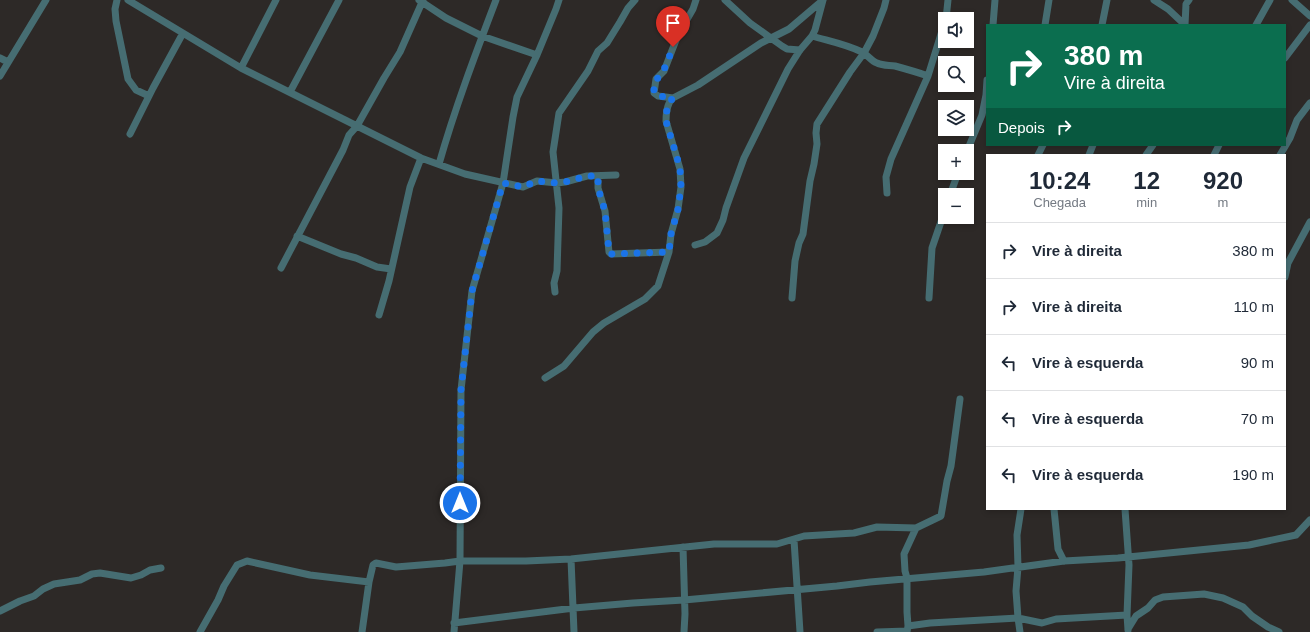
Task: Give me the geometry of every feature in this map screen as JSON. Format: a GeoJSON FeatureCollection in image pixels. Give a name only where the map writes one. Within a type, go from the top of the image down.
{"type":"FeatureCollection","features":[{"type":"Feature","properties":{"kind":"street"},"geometry":{"type":"LineString","coordinates":[[0,76],[46,0]]}},
{"type":"Feature","properties":{"kind":"street"},"geometry":{"type":"LineString","coordinates":[[117,0],[115,9],[116,21],[128,79],[136,90],[149,96]]}},
{"type":"Feature","properties":{"kind":"street"},"geometry":{"type":"LineString","coordinates":[[128,0],[241,68],[421,158],[451,170],[523,187],[536,181],[557,183],[587,176],[616,175]]}},
{"type":"Feature","properties":{"kind":"street"},"geometry":{"type":"LineString","coordinates":[[241,68],[276,0]]}},
{"type":"Feature","properties":{"kind":"street"},"geometry":{"type":"LineString","coordinates":[[290,92],[339,0]]}},
{"type":"Feature","properties":{"kind":"street"},"geometry":{"type":"LineString","coordinates":[[281,268],[343,150],[346,141],[357,126],[400,52],[421,0],[446,18],[482,36],[537,55]]}},
{"type":"Feature","properties":{"kind":"street"},"geometry":{"type":"LineString","coordinates":[[439,164],[450,124],[496,0]]}},
{"type":"Feature","properties":{"kind":"street"},"geometry":{"type":"LineString","coordinates":[[454,632],[460,561],[461,390],[472,291],[503,183],[517,97],[537,55],[556,9],[558,0]]}},
{"type":"Feature","properties":{"kind":"street"},"geometry":{"type":"LineString","coordinates":[[555,292],[554,283],[559,208],[553,152],[559,113],[588,71],[598,51],[607,43],[628,8],[635,0]]}},
{"type":"Feature","properties":{"kind":"street"},"geometry":{"type":"LineString","coordinates":[[673,98],[658,96],[654,93],[656,79],[664,71],[678,35],[693,9],[696,0]]}},
{"type":"Feature","properties":{"kind":"street"},"geometry":{"type":"LineString","coordinates":[[725,0],[750,23],[787,49],[800,50]]}},
{"type":"Feature","properties":{"kind":"street"},"geometry":{"type":"LineString","coordinates":[[545,378],[564,366],[593,332],[604,323],[645,299],[658,286],[669,252],[671,234],[678,209],[681,187],[680,168],[666,121],[669,101],[698,86],[750,51],[789,29],[823,0]]}},
{"type":"Feature","properties":{"kind":"street"},"geometry":{"type":"LineString","coordinates":[[695,245],[705,242],[717,233],[724,220],[726,208],[744,158],[788,70],[800,50],[815,30],[823,0]]}},
{"type":"Feature","properties":{"kind":"street"},"geometry":{"type":"LineString","coordinates":[[792,298],[795,261],[799,243],[803,234],[810,181],[817,144],[817,124],[864,53],[873,36],[886,0]]}},
{"type":"Feature","properties":{"kind":"street"},"geometry":{"type":"LineString","coordinates":[[946,12],[948,0]]}},
{"type":"Feature","properties":{"kind":"street"},"geometry":{"type":"LineString","coordinates":[[993,24],[994,0]]}},
{"type":"Feature","properties":{"kind":"street"},"geometry":{"type":"LineString","coordinates":[[1045,24],[1049,0]]}},
{"type":"Feature","properties":{"kind":"street"},"geometry":{"type":"LineString","coordinates":[[1102,24],[1107,0]]}},
{"type":"Feature","properties":{"kind":"street"},"geometry":{"type":"LineString","coordinates":[[1154,0],[1168,9],[1184,24]]}},
{"type":"Feature","properties":{"kind":"street"},"geometry":{"type":"LineString","coordinates":[[1185,24],[1186,4],[1189,0]]}},
{"type":"Feature","properties":{"kind":"street"},"geometry":{"type":"LineString","coordinates":[[1257,24],[1270,0]]}},
{"type":"Feature","properties":{"kind":"street"},"geometry":{"type":"LineString","coordinates":[[1292,0],[1310,16]]}},
{"type":"Feature","properties":{"kind":"street"},"geometry":{"type":"LineString","coordinates":[[1286,57],[1310,24]]}},
{"type":"Feature","properties":{"kind":"street"},"geometry":{"type":"LineString","coordinates":[[130,134],[183,33]]}},
{"type":"Feature","properties":{"kind":"street"},"geometry":{"type":"LineString","coordinates":[[812,36],[841,43],[864,53],[876,63],[884,66],[893,66],[928,76]]}},
{"type":"Feature","properties":{"kind":"street"},"geometry":{"type":"LineString","coordinates":[[887,193],[886,177],[891,159],[928,76],[938,43]]}},
{"type":"Feature","properties":{"kind":"street"},"geometry":{"type":"LineString","coordinates":[[0,58],[8,62]]}},
{"type":"Feature","properties":{"kind":"street"},"geometry":{"type":"LineString","coordinates":[[970,144],[982,115],[986,95]]}},
{"type":"Feature","properties":{"kind":"street"},"geometry":{"type":"LineString","coordinates":[[1286,145],[1297,120],[1310,103]]}},
{"type":"Feature","properties":{"kind":"street"},"geometry":{"type":"LineString","coordinates":[[379,315],[389,281],[410,187],[421,158]]}},
{"type":"Feature","properties":{"kind":"street"},"geometry":{"type":"LineString","coordinates":[[598,176],[598,188],[605,211],[610,254],[669,252]]}},
{"type":"Feature","properties":{"kind":"street"},"geometry":{"type":"LineString","coordinates":[[1286,272],[1288,263],[1310,222]]}},
{"type":"Feature","properties":{"kind":"street"},"geometry":{"type":"LineString","coordinates":[[929,298],[932,248],[940,224]]}},
{"type":"Feature","properties":{"kind":"street"},"geometry":{"type":"LineString","coordinates":[[298,236],[377,267],[391,269]]}},
{"type":"Feature","properties":{"kind":"street"},"geometry":{"type":"LineString","coordinates":[[362,632],[369,582],[373,565],[376,563],[396,567],[460,561],[571,559],[714,544],[777,544],[804,536],[854,532],[877,527],[916,528],[941,516],[951,466],[960,399]]}},
{"type":"Feature","properties":{"kind":"street"},"geometry":{"type":"LineString","coordinates":[[1020,632],[1016,591],[1018,567],[1017,535],[1021,510]]}},
{"type":"Feature","properties":{"kind":"street"},"geometry":{"type":"LineString","coordinates":[[1054,510],[1058,549],[1064,561]]}},
{"type":"Feature","properties":{"kind":"street"},"geometry":{"type":"LineString","coordinates":[[1125,510],[1128,557],[1128,631]]}},
{"type":"Feature","properties":{"kind":"street"},"geometry":{"type":"LineString","coordinates":[[454,623],[574,608],[684,600],[836,586],[907,578],[984,572],[1064,561],[1128,557],[1241,546],[1296,535],[1310,520]]}},
{"type":"Feature","properties":{"kind":"street"},"geometry":{"type":"LineString","coordinates":[[908,629],[907,578],[904,572],[904,554],[916,528]]}},
{"type":"Feature","properties":{"kind":"street"},"geometry":{"type":"LineString","coordinates":[[794,540],[800,632]]}},
{"type":"Feature","properties":{"kind":"street"},"geometry":{"type":"LineString","coordinates":[[683,547],[684,632]]}},
{"type":"Feature","properties":{"kind":"street"},"geometry":{"type":"LineString","coordinates":[[571,559],[574,632]]}},
{"type":"Feature","properties":{"kind":"street"},"geometry":{"type":"LineString","coordinates":[[200,632],[224,586],[237,565],[247,561],[310,575],[369,582]]}},
{"type":"Feature","properties":{"kind":"street"},"geometry":{"type":"LineString","coordinates":[[0,611],[34,596],[43,589],[54,584],[80,580],[92,574],[100,573],[131,578],[150,570],[161,568]]}},
{"type":"Feature","properties":{"kind":"street"},"geometry":{"type":"LineString","coordinates":[[1128,631],[1136,616],[1148,608],[1155,600],[1163,597],[1204,594],[1223,598],[1243,607],[1262,623],[1279,632]]}},
{"type":"Feature","properties":{"kind":"street"},"geometry":{"type":"LineString","coordinates":[[877,632],[908,629],[930,623],[1018,618],[1042,622],[1056,619],[1127,615]]}},
{"type":"Feature","properties":{"kind":"route"},"geometry":{"type":"LineString","coordinates":[[460,503],[461,390],[472,291],[499,192],[503,183],[523,187],[536,181],[557,183],[587,176],[598,176],[598,188],[605,211],[608,233],[608,248],[610,254],[669,252],[671,234],[678,209],[681,187],[680,168],[666,121],[669,101],[673,98],[658,96],[654,93],[654,88],[656,79],[664,71],[673,47]]}}]}
